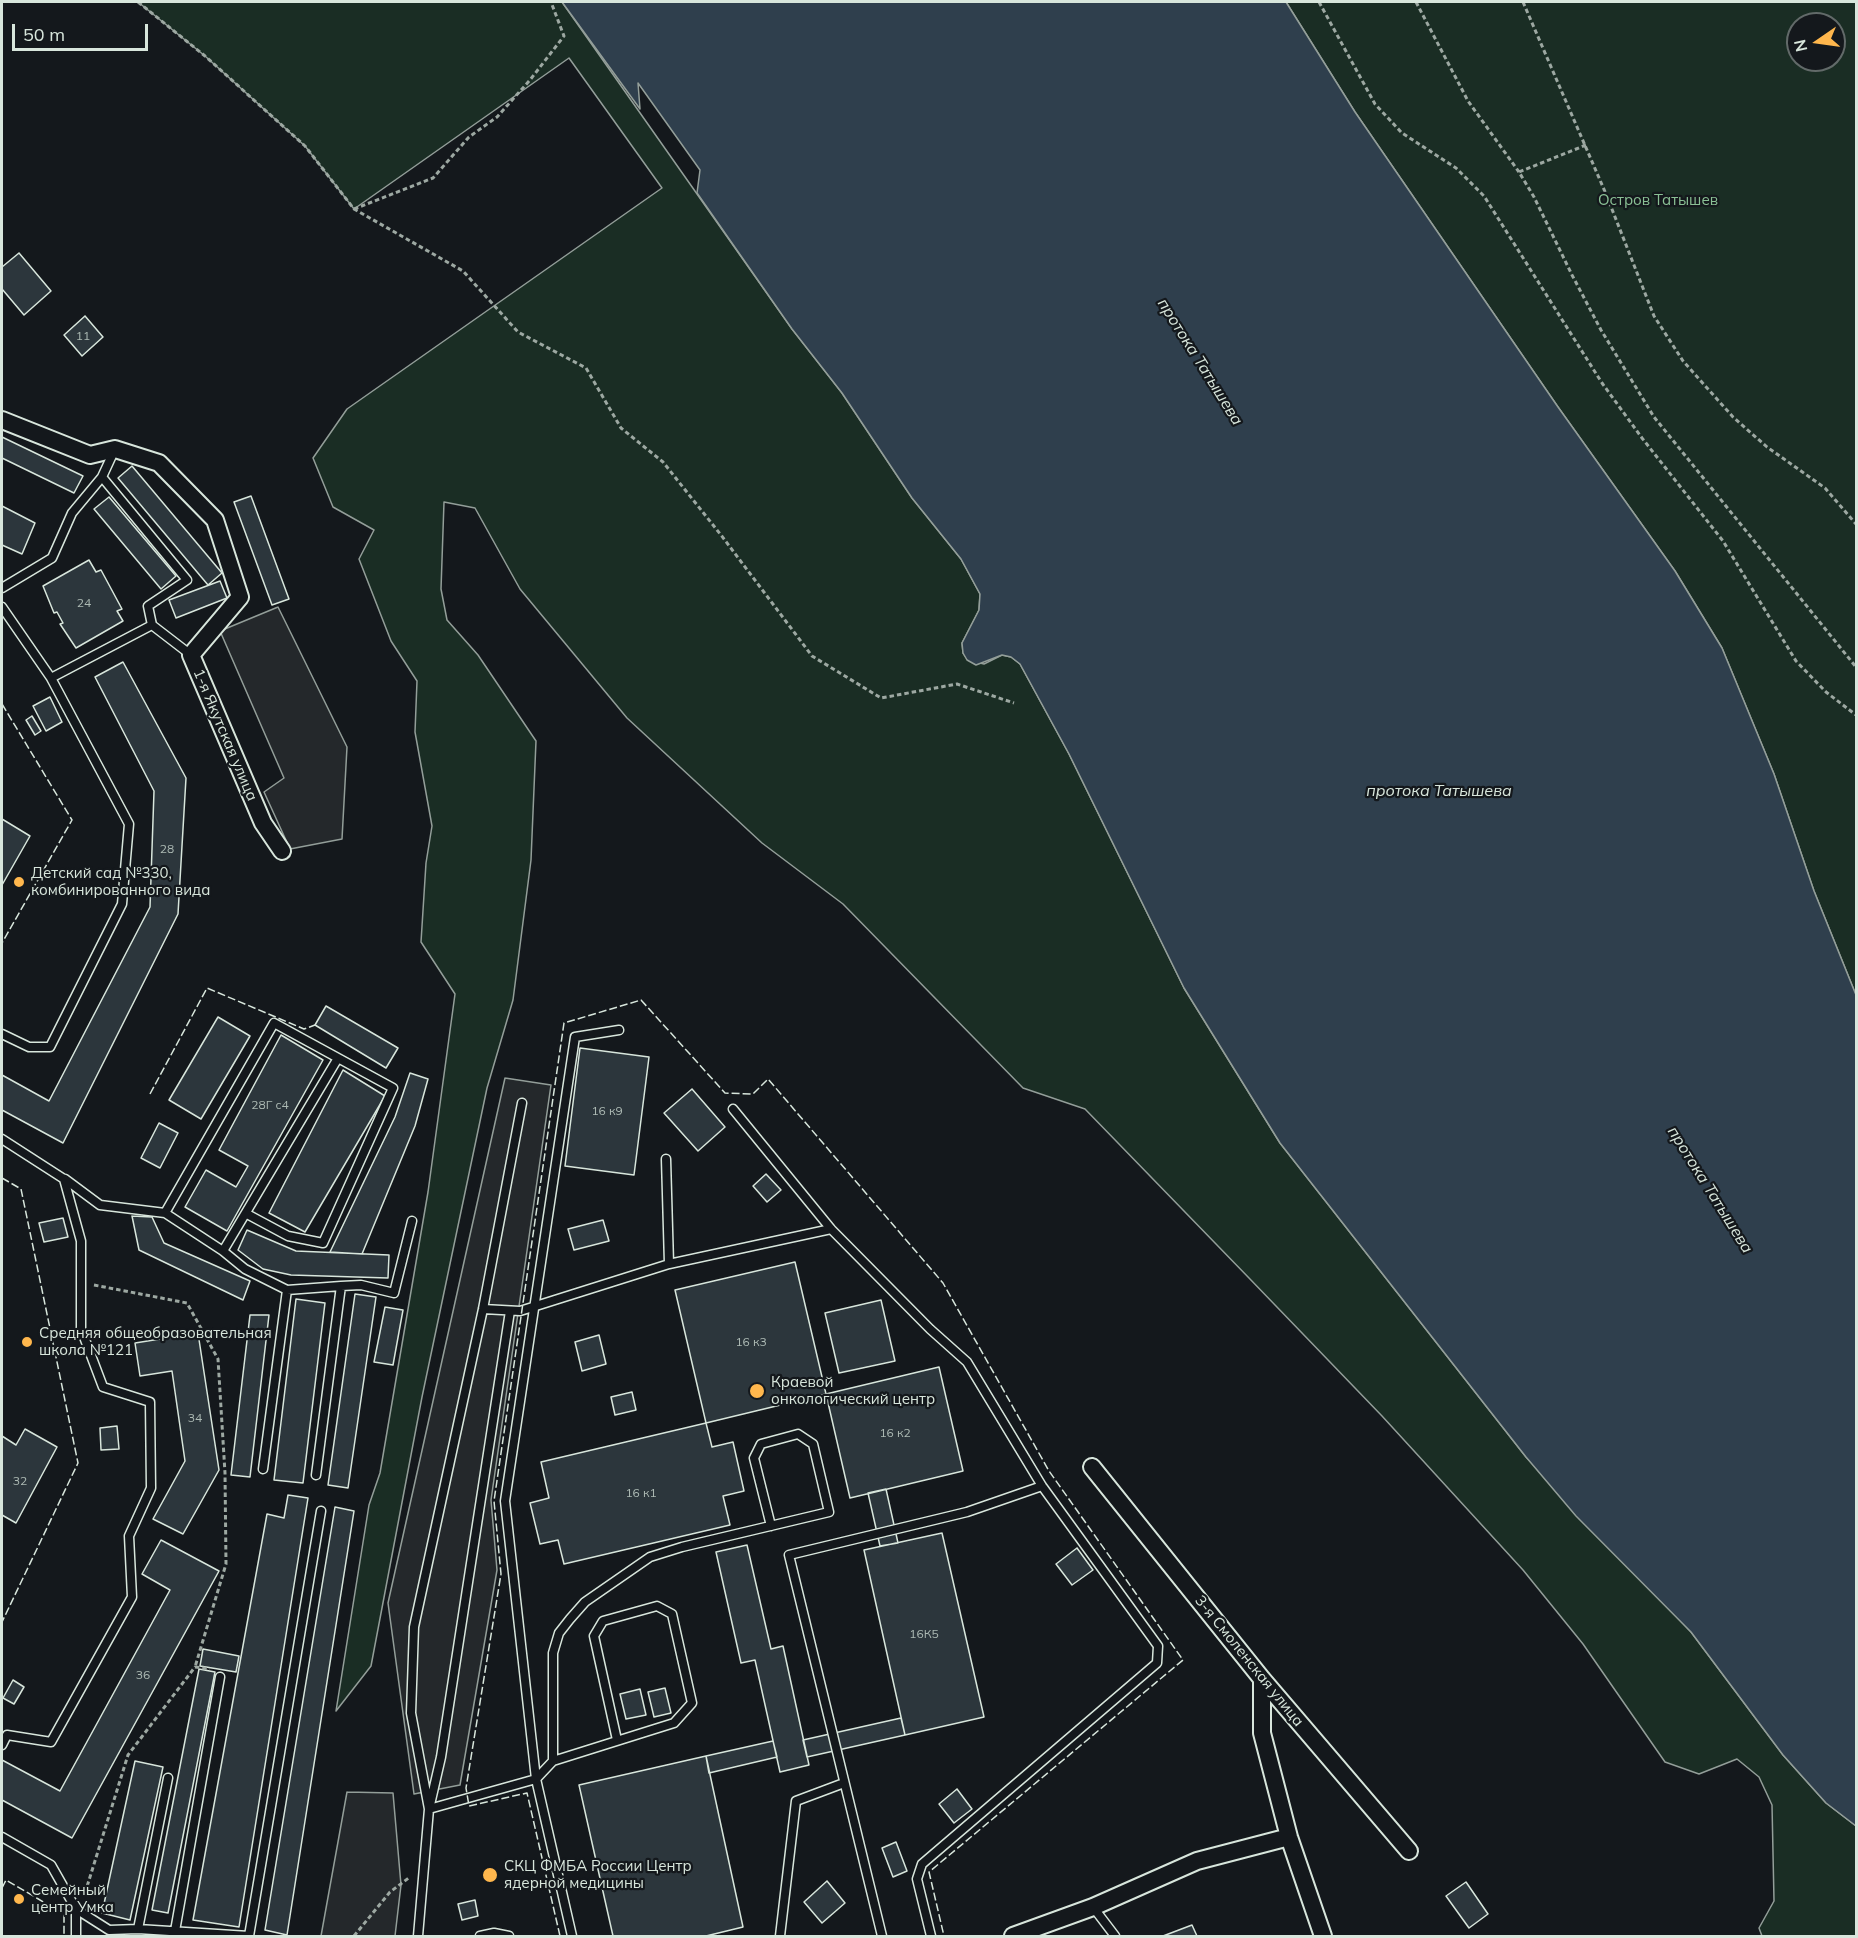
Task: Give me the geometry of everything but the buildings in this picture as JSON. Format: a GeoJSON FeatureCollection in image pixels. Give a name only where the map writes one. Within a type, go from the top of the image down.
{"type":"FeatureCollection","features":[{"type":"Feature","properties":{"kind":"street","name":"1-я Якутская улица"},"geometry":{"type":"LineString","coordinates":[[2,420],[90,455],[115,449],[159,463],[215,520],[240,597],[191,655],[262,823],[282,851]]}},
{"type":"Feature","properties":{"kind":"street","name":"3-я Смоленская улица"},"geometry":{"type":"LineString","coordinates":[[1092,1467],[1262,1679],[1409,1851]]}},
{"type":"Feature","properties":{"kind":"street"},"geometry":{"type":"LineString","coordinates":[[1262,1679],[1262,1733],[1289,1837],[1323,1936]]}},
{"type":"Feature","properties":{"kind":"street"},"geometry":{"type":"LineString","coordinates":[[1013,1936],[1093,1907],[1197,1861],[1289,1837]]}},
{"type":"Feature","properties":{"kind":"lane"},"geometry":{"type":"LineString","coordinates":[[2,588],[52,558],[72,513],[102,477],[115,449]]}},
{"type":"Feature","properties":{"kind":"lane"},"geometry":{"type":"LineString","coordinates":[[102,477],[187,580],[148,606],[152,625],[191,655]]}},
{"type":"Feature","properties":{"kind":"lane"},"geometry":{"type":"LineString","coordinates":[[2,607],[51,678],[129,824],[122,904],[50,1047],[29,1047],[2,1034]]}},
{"type":"Feature","properties":{"kind":"lane"},"geometry":{"type":"LineString","coordinates":[[51,678],[152,625]]}},
{"type":"Feature","properties":{"kind":"lane"},"geometry":{"type":"LineString","coordinates":[[165,1213],[274,1023],[393,1088],[323,1243],[288,1236],[247,1214]]}},
{"type":"Feature","properties":{"kind":"lane"},"geometry":{"type":"LineString","coordinates":[[572,1936],[536,1779],[505,1500],[575,1037],[619,1030]]}},
{"type":"Feature","properties":{"kind":"lane"},"geometry":{"type":"LineString","coordinates":[[223,1251],[338,1058]]}},
{"type":"Feature","properties":{"kind":"lane"},"geometry":{"type":"LineString","coordinates":[[429,1809],[411,1713],[414,1627],[483,1309],[522,1103]]}},
{"type":"Feature","properties":{"kind":"lane"},"geometry":{"type":"LineString","coordinates":[[733,1109],[831,1229],[930,1329],[967,1362],[1042,1486],[1158,1646],[1157,1663],[922,1864],[917,1879],[931,1936]]}},
{"type":"Feature","properties":{"kind":"lane"},"geometry":{"type":"LineString","coordinates":[[2,1139],[100,1205],[165,1213],[223,1251],[245,1269],[287,1290],[361,1285],[394,1293],[412,1221]]}},
{"type":"Feature","properties":{"kind":"lane"},"geometry":{"type":"LineString","coordinates":[[666,1159],[669,1264]]}},
{"type":"Feature","properties":{"kind":"lane"},"geometry":{"type":"LineString","coordinates":[[2,1745],[7,1735],[51,1742],[132,1597],[129,1536],[151,1488],[150,1402],[103,1387],[81,1329],[81,1241],[64,1179]]}},
{"type":"Feature","properties":{"kind":"lane"},"geometry":{"type":"LineString","coordinates":[[483,1309],[520,1311],[669,1264],[831,1229]]}},
{"type":"Feature","properties":{"kind":"lane"},"geometry":{"type":"LineString","coordinates":[[316,1475],[341,1286]]}},
{"type":"Feature","properties":{"kind":"lane"},"geometry":{"type":"LineString","coordinates":[[262,1469],[287,1290]]}},
{"type":"Feature","properties":{"kind":"lane"},"geometry":{"type":"LineString","coordinates":[[418,1936],[429,1809],[441,1757],[510,1311]]}},
{"type":"Feature","properties":{"kind":"lane"},"geometry":{"type":"LineString","coordinates":[[553,1761],[553,1653],[559,1633],[585,1602],[650,1557],[829,1512],[813,1444],[798,1434],[761,1443],[754,1458],[771,1526]]}},
{"type":"Feature","properties":{"kind":"lane"},"geometry":{"type":"LineString","coordinates":[[882,1936],[789,1555],[968,1512],[1042,1486]]}},
{"type":"Feature","properties":{"kind":"lane"},"geometry":{"type":"LineString","coordinates":[[2,1837],[51,1865],[76,1909],[109,1930],[138,1929],[249,1936],[321,1511]]}},
{"type":"Feature","properties":{"kind":"lane"},"geometry":{"type":"LineString","coordinates":[[429,1809],[536,1779],[553,1761],[674,1723],[692,1703],[672,1614],[657,1606],[603,1621],[594,1636],[617,1740]]}},
{"type":"Feature","properties":{"kind":"lane"},"geometry":{"type":"LineString","coordinates":[[174,1931],[220,1677]]}},
{"type":"Feature","properties":{"kind":"lane"},"geometry":{"type":"LineString","coordinates":[[138,1929],[168,1778]]}},
{"type":"Feature","properties":{"kind":"lane"},"geometry":{"type":"LineString","coordinates":[[780,1936],[796,1801],[844,1783]]}},
{"type":"Feature","properties":{"kind":"lane"},"geometry":{"type":"LineString","coordinates":[[1093,1907],[1115,1936]]}},
{"type":"Feature","properties":{"kind":"lane"},"geometry":{"type":"LineString","coordinates":[[76,1909],[76,1936]]}},
{"type":"Feature","properties":{"kind":"lane"},"geometry":{"type":"LineString","coordinates":[[480,1936],[494,1933],[509,1936]]}},
{"type":"Feature","properties":{"kind":"path"},"geometry":{"type":"LineString","coordinates":[[138,2],[205,56],[305,146],[354,209],[463,271],[518,332],[586,368],[621,428],[663,462],[812,656],[881,698],[957,684],[1014,703]]}},
{"type":"Feature","properties":{"kind":"path"},"geometry":{"type":"LineString","coordinates":[[354,209],[433,178],[469,137],[497,117],[530,80],[564,36],[551,2]]}},
{"type":"Feature","properties":{"kind":"path"},"geometry":{"type":"LineString","coordinates":[[1319,2],[1375,104],[1402,133],[1456,168],[1484,196],[1602,383],[1723,542],[1796,661],[1826,692],[1857,715]]}},
{"type":"Feature","properties":{"kind":"path"},"geometry":{"type":"LineString","coordinates":[[1416,2],[1426,26],[1468,100],[1534,197],[1601,330],[1654,417],[1857,667]]}},
{"type":"Feature","properties":{"kind":"path"},"geometry":{"type":"LineString","coordinates":[[1523,2],[1586,145],[1654,316],[1683,361],[1733,417],[1767,447],[1825,488],[1857,524]]}},
{"type":"Feature","properties":{"kind":"path"},"geometry":{"type":"LineString","coordinates":[[1519,172],[1586,145]]}},
{"type":"Feature","properties":{"kind":"path"},"geometry":{"type":"LineString","coordinates":[[85,1893],[128,1755],[195,1667],[226,1564],[225,1473],[218,1359],[187,1303],[94,1285]]}},
{"type":"Feature","properties":{"kind":"path"},"geometry":{"type":"LineString","coordinates":[[195,1667],[214,1670],[220,1677]]}},
{"type":"Feature","properties":{"kind":"path"},"geometry":{"type":"LineString","coordinates":[[354,1936],[390,1892],[426,1864]]}},
{"type":"Feature","properties":{"kind":"green space"},"geometry":{"type":"Polygon","coordinates":[[[138,2],[562,2],[792,329],[842,393],[912,498],[961,559],[980,594],[979,610],[962,643],[963,653],[968,660],[984,664],[1002,655],[1011,657],[1020,664],[1069,754],[1184,988],[1280,1143],[1526,1457],[1691,1632],[1783,1755],[1826,1803],[1856,1826],[1856,1936],[1762,1936],[1759,1928],[1774,1901],[1772,1805],[1759,1777],[1737,1759],[1699,1774],[1665,1762],[1583,1644],[1523,1570],[1382,1416],[1249,1278],[1085,1109],[1023,1088],[843,904],[762,843],[627,718],[520,589],[475,508],[444,502],[441,589],[447,620],[478,655],[536,741],[531,860],[513,1000],[487,1088],[422,1397],[371,1666],[336,1711],[369,1505],[380,1473],[428,1192],[455,994],[421,942],[426,863],[432,826],[415,732],[417,681],[391,641],[359,559],[374,530],[333,507],[313,458],[347,409],[662,188],[569,58],[354,209],[305,146],[205,56],[138,2]]]}},
{"type":"Feature","properties":{"kind":"green space","name":"Остров Татышев"},"geometry":{"type":"Polygon","coordinates":[[[1286,2],[1856,2],[1856,995],[1814,891],[1774,774],[1722,648],[1675,571],[1558,407],[1355,112],[1286,2]]]}},
{"type":"Feature","properties":{"kind":"shaded area"},"geometry":{"type":"Polygon","coordinates":[[[278,607],[347,747],[342,839],[290,849],[264,792],[284,778],[220,631],[278,607]]]}},
{"type":"Feature","properties":{"kind":"shaded area"},"geometry":{"type":"Polygon","coordinates":[[[505,1078],[551,1085],[491,1500],[497,1570],[460,1785],[414,1794],[388,1603],[505,1078]]]}},
{"type":"Feature","properties":{"kind":"shaded area"},"geometry":{"type":"Polygon","coordinates":[[[347,1792],[393,1793],[401,1885],[395,1936],[321,1936],[347,1792]]]}},
{"type":"Feature","properties":{"kind":"water","name":"протока Татышева"},"geometry":{"type":"Polygon","coordinates":[[[562,2],[1286,2],[1355,112],[1558,407],[1675,571],[1722,648],[1774,774],[1814,891],[1856,995],[1856,1826],[1826,1803],[1783,1755],[1691,1632],[1576,1516],[1526,1457],[1280,1143],[1184,988],[1069,754],[1020,664],[1011,657],[1002,655],[976,665],[967,660],[963,653],[962,643],[979,610],[980,594],[961,559],[912,498],[842,393],[792,329],[697,193],[700,170],[638,83],[640,109],[562,2]]]}},
{"type":"Feature","properties":{"kind":"fence"},"geometry":{"type":"LineString","coordinates":[[2,704],[72,820],[2,943]]}},
{"type":"Feature","properties":{"kind":"fence"},"geometry":{"type":"LineString","coordinates":[[150,1094],[207,988],[304,1029],[315,1025]]}},
{"type":"Feature","properties":{"kind":"fence"},"geometry":{"type":"LineString","coordinates":[[560,1936],[527,1793],[469,1806],[466,1788],[501,1574],[494,1501],[564,1023],[641,1000],[725,1093],[753,1094],[768,1079],[943,1283],[1049,1471],[1183,1660],[929,1872],[944,1936]]}},
{"type":"Feature","properties":{"kind":"fence"},"geometry":{"type":"LineString","coordinates":[[2,1178],[21,1189],[78,1463],[2,1622]]}},
{"type":"Feature","properties":{"kind":"fence"},"geometry":{"type":"LineString","coordinates":[[2,1888],[6,1880],[64,1914],[64,1936]]}},
{"type":"Feature","properties":{"kind":"place","name":"Детский сад №330, комбинированного вида"},"geometry":{"type":"Point","coordinates":[19,882]}},
{"type":"Feature","properties":{"kind":"place","name":"Средняя общеобразовательная школа №121"},"geometry":{"type":"Point","coordinates":[27,1342]}},
{"type":"Feature","properties":{"kind":"place","name":"Краевой онкологический центр"},"geometry":{"type":"Point","coordinates":[757,1391]}},
{"type":"Feature","properties":{"kind":"place","name":"СКЦ ФМБА России Центр ядерной медицины"},"geometry":{"type":"Point","coordinates":[490,1875]}},
{"type":"Feature","properties":{"kind":"place","name":"Семейный центр Умка"},"geometry":{"type":"Point","coordinates":[19,1899]}}]}
